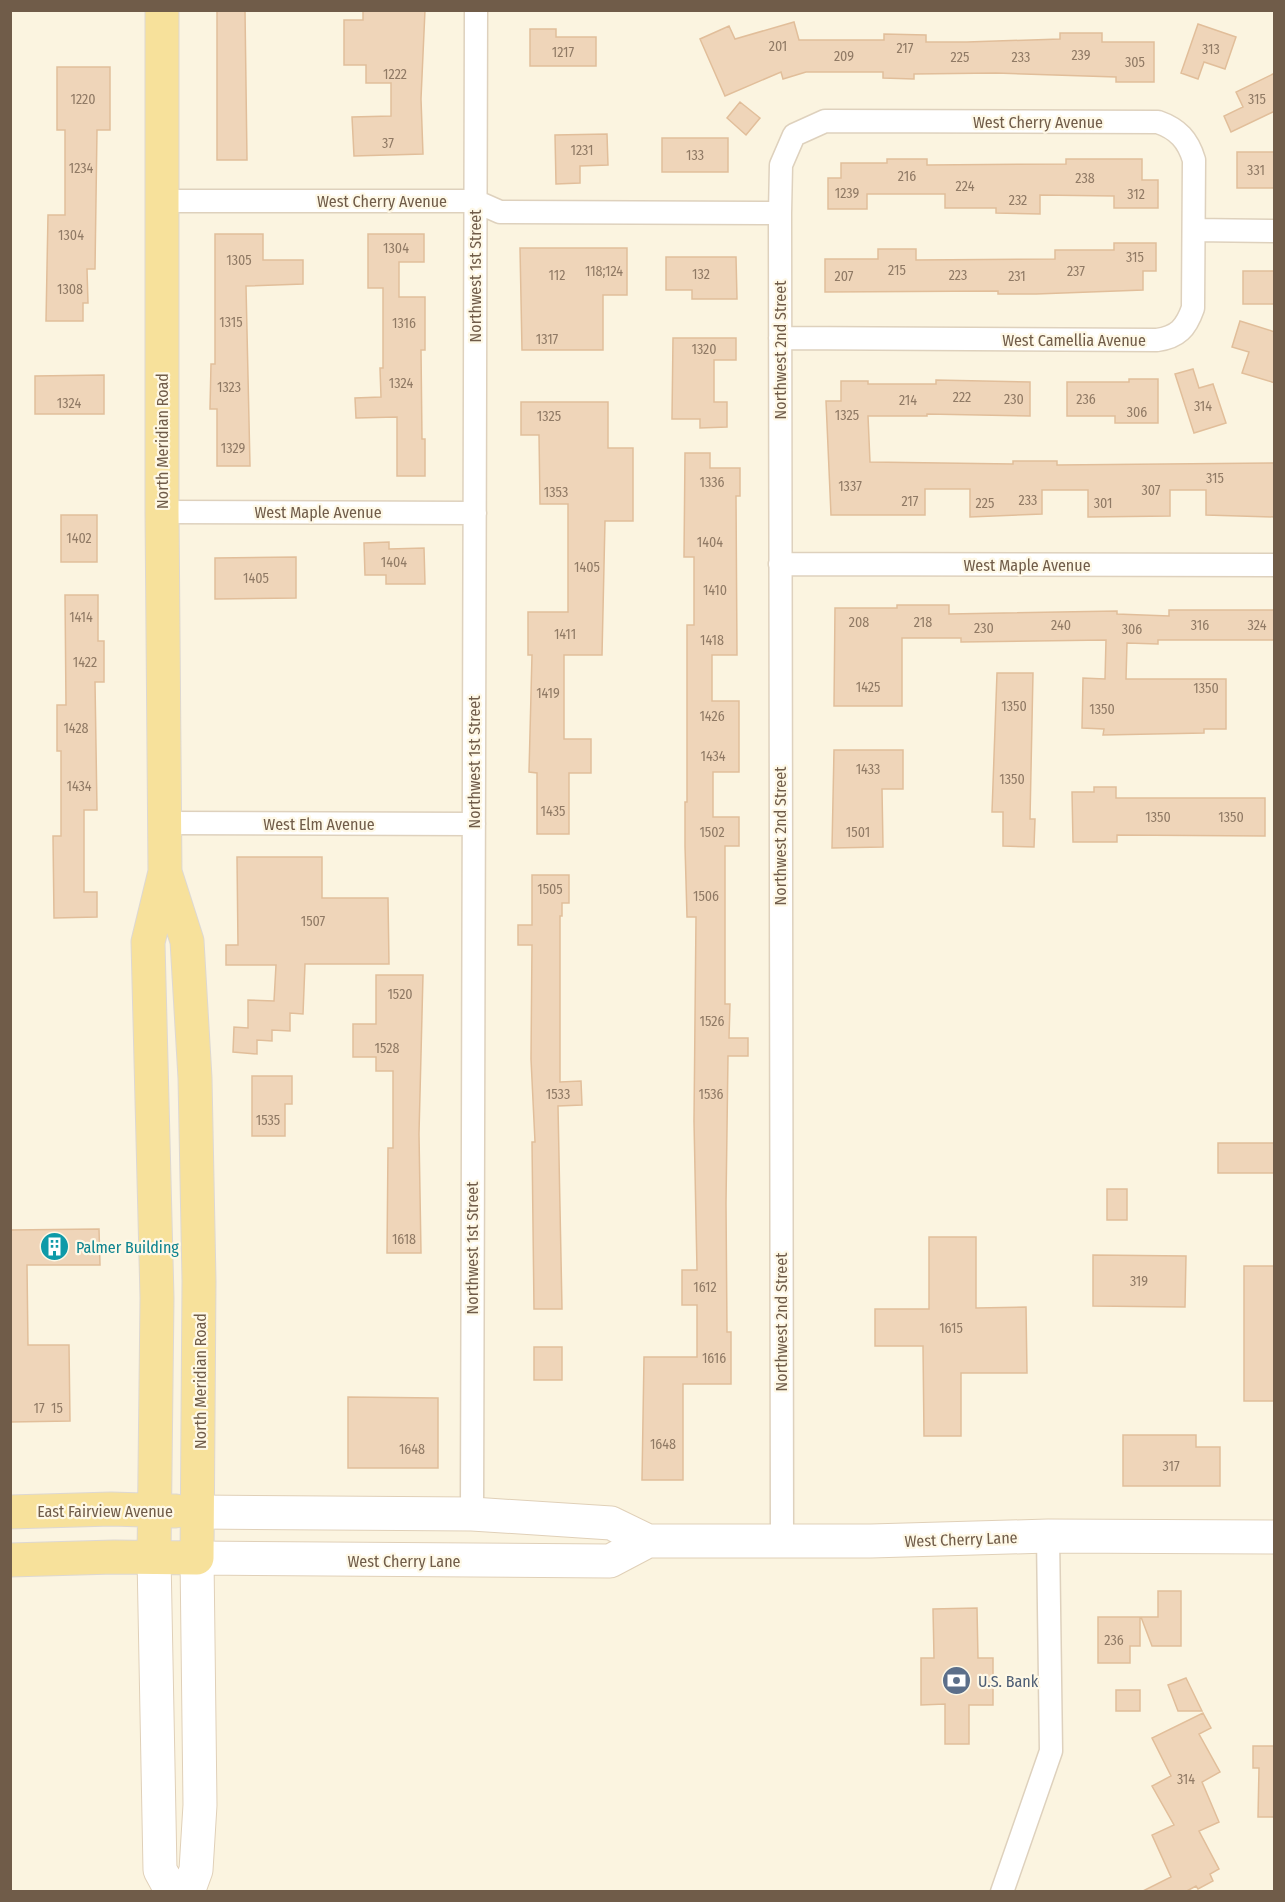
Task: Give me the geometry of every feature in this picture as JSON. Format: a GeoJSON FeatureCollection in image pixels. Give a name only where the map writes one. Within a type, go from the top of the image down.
{"type":"FeatureCollection","features":[{"type":"Feature","properties":{"kind":"main road","name":"North Meridian Road"},"geometry":{"type":"LineString","coordinates":[[162,10],[165,872],[148,942],[157,1298],[154,1557],[160,1870],[172,1892]]}},
{"type":"Feature","properties":{"kind":"main road","name":"North Meridian Road"},"geometry":{"type":"LineString","coordinates":[[165,872],[187,941],[195,1078],[199,1281],[200,1805],[196,1870],[188,1892]]}},
{"type":"Feature","properties":{"kind":"main road","name":"East Fairview Avenue"},"geometry":{"type":"LineString","coordinates":[[10,1512],[156,1510],[198,1512]]}},
{"type":"Feature","properties":{"kind":"main road","name":"West Cherry Lane"},"geometry":{"type":"LineString","coordinates":[[198,1512],[472,1514],[611,1523],[648,1541],[871,1541],[1048,1536],[1275,1537]]}},
{"type":"Feature","properties":{"kind":"main road","name":"West Cherry Lane"},"geometry":{"type":"LineString","coordinates":[[154,1557],[610,1561],[648,1541]]}},
{"type":"Feature","properties":{"kind":"main road"},"geometry":{"type":"LineString","coordinates":[[10,1560],[154,1557]]}},
{"type":"Feature","properties":{"kind":"street","name":"Northwest 1st Street"},"geometry":{"type":"LineString","coordinates":[[472,1514],[476,10]]}},
{"type":"Feature","properties":{"kind":"street","name":"West Cherry Avenue"},"geometry":{"type":"LineString","coordinates":[[794,135],[825,121],[1158,122],[1181,134],[1189,145],[1194,160],[1194,231]]}},
{"type":"Feature","properties":{"kind":"street","name":"Northwest 2nd Street"},"geometry":{"type":"LineString","coordinates":[[782,1541],[780,213],[781,165],[794,135]]}},
{"type":"Feature","properties":{"kind":"street","name":"West Cherry Avenue"},"geometry":{"type":"LineString","coordinates":[[162,201],[476,201],[500,212],[780,213]]}},
{"type":"Feature","properties":{"kind":"street"},"geometry":{"type":"LineString","coordinates":[[1194,231],[1275,231]]}},
{"type":"Feature","properties":{"kind":"street","name":"West Camellia Avenue"},"geometry":{"type":"LineString","coordinates":[[780,338],[1157,340],[1171,338],[1181,332],[1188,323],[1193,308],[1194,231]]}},
{"type":"Feature","properties":{"kind":"street","name":"West Maple Avenue"},"geometry":{"type":"LineString","coordinates":[[162,512],[475,513]]}},
{"type":"Feature","properties":{"kind":"street","name":"West Maple Avenue"},"geometry":{"type":"LineString","coordinates":[[780,564],[1275,565]]}},
{"type":"Feature","properties":{"kind":"street","name":"West Elm Avenue"},"geometry":{"type":"LineString","coordinates":[[164,824],[474,824]]}},
{"type":"Feature","properties":{"kind":"street"},"geometry":{"type":"LineString","coordinates":[[1002,1892],[1051,1750],[1048,1536]]}},
{"type":"Feature","properties":{"kind":"building"},"geometry":{"type":"Polygon","coordinates":[[[217,10],[245,10],[247,160],[217,160],[217,10]]]}},
{"type":"Feature","properties":{"kind":"building"},"geometry":{"type":"Polygon","coordinates":[[[363,10],[425,10],[421,99],[423,154],[354,156],[352,117],[391,116],[391,83],[366,83],[366,65],[344,65],[344,20],[363,20],[363,10]]]}},
{"type":"Feature","properties":{"kind":"building"},"geometry":{"type":"Polygon","coordinates":[[[794,22],[799,40],[884,40],[884,34],[926,35],[926,42],[967,42],[1060,39],[1060,33],[1102,33],[1102,42],[1154,42],[1154,82],[1116,82],[1116,77],[996,73],[914,74],[914,79],[883,78],[883,72],[806,72],[783,79],[781,72],[725,96],[700,39],[729,26],[735,39],[794,22]]]}},
{"type":"Feature","properties":{"kind":"building"},"geometry":{"type":"Polygon","coordinates":[[[1198,24],[1236,37],[1225,69],[1204,62],[1198,79],[1181,73],[1198,24]]]}},
{"type":"Feature","properties":{"kind":"building"},"geometry":{"type":"Polygon","coordinates":[[[530,29],[556,29],[556,37],[596,37],[596,66],[530,66],[530,29]]]}},
{"type":"Feature","properties":{"kind":"building"},"geometry":{"type":"Polygon","coordinates":[[[57,67],[110,67],[110,130],[97,130],[95,269],[87,269],[88,303],[83,303],[83,321],[46,321],[48,215],[65,215],[65,130],[57,130],[57,67]]]}},
{"type":"Feature","properties":{"kind":"building"},"geometry":{"type":"Polygon","coordinates":[[[1275,73],[1275,111],[1231,132],[1224,116],[1243,107],[1236,92],[1275,73]]]}},
{"type":"Feature","properties":{"kind":"building"},"geometry":{"type":"Polygon","coordinates":[[[740,102],[760,118],[746,135],[727,118],[740,102]]]}},
{"type":"Feature","properties":{"kind":"building"},"geometry":{"type":"Polygon","coordinates":[[[607,134],[608,165],[580,166],[580,183],[556,184],[555,135],[607,134]]]}},
{"type":"Feature","properties":{"kind":"building"},"geometry":{"type":"Polygon","coordinates":[[[662,138],[728,138],[728,172],[662,172],[662,138]]]}},
{"type":"Feature","properties":{"kind":"building"},"geometry":{"type":"Polygon","coordinates":[[[1237,152],[1275,152],[1275,188],[1237,188],[1237,152]]]}},
{"type":"Feature","properties":{"kind":"building"},"geometry":{"type":"Polygon","coordinates":[[[887,159],[927,159],[927,165],[1066,164],[1066,159],[1142,159],[1142,180],[1158,180],[1158,208],[1114,208],[1114,196],[1040,195],[1040,214],[996,213],[996,208],[945,208],[945,194],[867,194],[867,209],[828,209],[828,178],[841,178],[841,163],[887,163],[887,159]]]}},
{"type":"Feature","properties":{"kind":"building"},"geometry":{"type":"Polygon","coordinates":[[[215,234],[263,234],[263,260],[303,260],[303,284],[246,286],[250,466],[217,466],[217,409],[210,409],[211,364],[215,364],[215,234]]]}},
{"type":"Feature","properties":{"kind":"building"},"geometry":{"type":"Polygon","coordinates":[[[368,234],[424,234],[424,262],[399,262],[399,297],[425,297],[425,350],[421,350],[422,439],[425,439],[425,476],[397,476],[397,417],[356,418],[355,398],[381,397],[380,368],[383,368],[383,288],[368,288],[368,234]]]}},
{"type":"Feature","properties":{"kind":"building"},"geometry":{"type":"Polygon","coordinates":[[[1114,243],[1156,243],[1156,271],[1143,271],[1143,290],[1036,294],[998,294],[998,291],[825,292],[825,259],[878,259],[878,249],[916,249],[916,260],[1055,259],[1055,250],[1114,250],[1114,243]]]}},
{"type":"Feature","properties":{"kind":"building"},"geometry":{"type":"Polygon","coordinates":[[[520,248],[627,248],[627,295],[603,295],[603,350],[522,350],[520,248]]]}},
{"type":"Feature","properties":{"kind":"building"},"geometry":{"type":"Polygon","coordinates":[[[666,257],[736,257],[737,299],[692,299],[692,290],[666,290],[666,257]]]}},
{"type":"Feature","properties":{"kind":"building"},"geometry":{"type":"Polygon","coordinates":[[[1243,271],[1275,271],[1275,304],[1243,304],[1243,271]]]}},
{"type":"Feature","properties":{"kind":"building"},"geometry":{"type":"Polygon","coordinates":[[[1240,321],[1275,332],[1275,383],[1242,373],[1249,352],[1232,347],[1240,321]]]}},
{"type":"Feature","properties":{"kind":"building"},"geometry":{"type":"Polygon","coordinates":[[[673,338],[736,338],[736,360],[714,360],[714,402],[727,402],[727,427],[700,428],[700,419],[672,419],[673,338]]]}},
{"type":"Feature","properties":{"kind":"building"},"geometry":{"type":"Polygon","coordinates":[[[1193,369],[1199,388],[1213,384],[1226,423],[1194,433],[1175,374],[1193,369]]]}},
{"type":"Feature","properties":{"kind":"building"},"geometry":{"type":"Polygon","coordinates":[[[104,375],[104,414],[35,414],[35,376],[104,375]]]}},
{"type":"Feature","properties":{"kind":"building"},"geometry":{"type":"Polygon","coordinates":[[[1129,379],[1158,379],[1158,423],[1115,423],[1115,416],[1067,416],[1067,382],[1129,382],[1129,379]]]}},
{"type":"Feature","properties":{"kind":"building"},"geometry":{"type":"Polygon","coordinates":[[[936,380],[1030,382],[1030,416],[927,414],[927,416],[868,416],[870,462],[1013,464],[1013,461],[1057,461],[1057,465],[1275,463],[1275,517],[1206,515],[1206,490],[1170,490],[1170,516],[1088,517],[1088,490],[1042,490],[1042,514],[970,517],[970,489],[925,489],[925,515],[831,515],[826,401],[841,401],[841,381],[868,381],[868,384],[936,384],[936,380]]]}},
{"type":"Feature","properties":{"kind":"building"},"geometry":{"type":"Polygon","coordinates":[[[521,402],[608,402],[608,448],[633,448],[633,521],[605,521],[602,655],[564,655],[564,739],[591,739],[591,773],[569,773],[569,834],[537,834],[537,773],[529,772],[532,655],[528,655],[528,612],[568,612],[568,504],[540,504],[539,435],[521,435],[521,402]]]}},
{"type":"Feature","properties":{"kind":"building"},"geometry":{"type":"Polygon","coordinates":[[[685,453],[710,453],[710,468],[740,468],[740,496],[736,496],[737,655],[712,655],[712,701],[739,701],[739,772],[713,772],[713,817],[739,817],[739,846],[725,846],[725,1004],[730,1004],[729,1038],[748,1038],[748,1056],[728,1056],[727,1332],[731,1332],[731,1384],[683,1384],[683,1480],[642,1480],[644,1357],[697,1357],[697,1305],[682,1305],[682,1270],[697,1270],[694,1121],[696,917],[687,917],[685,846],[687,625],[694,625],[694,557],[684,557],[685,453]]]}},
{"type":"Feature","properties":{"kind":"building"},"geometry":{"type":"Polygon","coordinates":[[[61,515],[97,515],[97,562],[61,562],[61,515]]]}},
{"type":"Feature","properties":{"kind":"building"},"geometry":{"type":"Polygon","coordinates":[[[389,542],[389,549],[424,548],[425,584],[386,584],[386,575],[365,575],[364,543],[389,542]]]}},
{"type":"Feature","properties":{"kind":"building"},"geometry":{"type":"Polygon","coordinates":[[[296,557],[296,598],[215,599],[215,558],[296,557]]]}},
{"type":"Feature","properties":{"kind":"building"},"geometry":{"type":"Polygon","coordinates":[[[65,595],[98,595],[98,641],[104,641],[104,682],[95,682],[97,810],[84,810],[84,892],[97,892],[97,917],[54,918],[53,836],[61,836],[61,751],[57,751],[57,705],[66,705],[65,595]]]}},
{"type":"Feature","properties":{"kind":"building"},"geometry":{"type":"Polygon","coordinates":[[[897,605],[949,605],[949,614],[1117,611],[1117,614],[1169,616],[1169,610],[1275,610],[1275,640],[1158,640],[1158,644],[1127,643],[1126,679],[1226,679],[1226,729],[1204,729],[1204,733],[1103,735],[1104,729],[1082,728],[1083,678],[1105,679],[1106,640],[961,642],[961,638],[902,638],[902,706],[834,706],[835,608],[897,608],[897,605]]]}},
{"type":"Feature","properties":{"kind":"building"},"geometry":{"type":"Polygon","coordinates":[[[997,673],[1033,673],[1030,819],[1035,819],[1034,847],[1003,846],[1003,812],[992,812],[997,673]]]}},
{"type":"Feature","properties":{"kind":"building"},"geometry":{"type":"Polygon","coordinates":[[[834,750],[903,750],[903,789],[882,789],[883,847],[832,848],[834,750]]]}},
{"type":"Feature","properties":{"kind":"building"},"geometry":{"type":"Polygon","coordinates":[[[1094,787],[1116,787],[1116,798],[1265,798],[1265,836],[1117,835],[1117,842],[1073,842],[1072,792],[1094,792],[1094,787]]]}},
{"type":"Feature","properties":{"kind":"building"},"geometry":{"type":"Polygon","coordinates":[[[237,857],[322,857],[322,898],[388,898],[389,964],[305,964],[303,1014],[290,1013],[290,1031],[272,1030],[272,1041],[257,1040],[257,1054],[233,1052],[234,1027],[248,1028],[248,1000],[274,1001],[276,965],[226,965],[226,945],[238,945],[237,857]]]}},
{"type":"Feature","properties":{"kind":"building"},"geometry":{"type":"Polygon","coordinates":[[[532,875],[569,875],[569,903],[562,903],[562,916],[560,916],[560,1082],[581,1081],[582,1105],[558,1106],[562,1309],[534,1309],[532,1142],[535,1142],[531,1059],[532,945],[518,945],[518,925],[532,925],[532,875]]]}},
{"type":"Feature","properties":{"kind":"building"},"geometry":{"type":"Polygon","coordinates":[[[376,975],[423,975],[419,1134],[421,1253],[387,1253],[388,1148],[393,1148],[393,1071],[376,1071],[376,1057],[353,1057],[353,1024],[376,1024],[376,975]]]}},
{"type":"Feature","properties":{"kind":"building"},"geometry":{"type":"Polygon","coordinates":[[[252,1076],[292,1076],[292,1104],[285,1104],[285,1136],[252,1136],[252,1076]]]}},
{"type":"Feature","properties":{"kind":"building"},"geometry":{"type":"Polygon","coordinates":[[[1218,1143],[1275,1143],[1275,1173],[1218,1173],[1218,1143]]]}},
{"type":"Feature","properties":{"kind":"building"},"geometry":{"type":"Polygon","coordinates":[[[1107,1189],[1127,1189],[1127,1220],[1107,1220],[1107,1189]]]}},
{"type":"Feature","properties":{"kind":"building"},"geometry":{"type":"Polygon","coordinates":[[[99,1229],[100,1265],[27,1265],[28,1345],[69,1345],[70,1421],[10,1422],[10,1230],[99,1229]]]}},
{"type":"Feature","properties":{"kind":"building"},"geometry":{"type":"Polygon","coordinates":[[[929,1237],[976,1237],[976,1308],[1026,1307],[1027,1373],[961,1373],[961,1436],[924,1436],[923,1346],[875,1346],[875,1309],[929,1309],[929,1237]]]}},
{"type":"Feature","properties":{"kind":"building"},"geometry":{"type":"Polygon","coordinates":[[[1093,1255],[1186,1256],[1185,1307],[1093,1306],[1093,1255]]]}},
{"type":"Feature","properties":{"kind":"building"},"geometry":{"type":"Polygon","coordinates":[[[1244,1266],[1275,1266],[1275,1401],[1244,1401],[1244,1266]]]}},
{"type":"Feature","properties":{"kind":"building"},"geometry":{"type":"Polygon","coordinates":[[[534,1347],[562,1347],[562,1380],[534,1380],[534,1347]]]}},
{"type":"Feature","properties":{"kind":"building"},"geometry":{"type":"Polygon","coordinates":[[[348,1397],[438,1398],[438,1468],[348,1468],[348,1397]]]}},
{"type":"Feature","properties":{"kind":"building"},"geometry":{"type":"Polygon","coordinates":[[[1123,1435],[1196,1435],[1196,1447],[1220,1447],[1220,1486],[1123,1486],[1123,1435]]]}},
{"type":"Feature","properties":{"kind":"building"},"geometry":{"type":"Polygon","coordinates":[[[1158,1591],[1181,1591],[1181,1646],[1152,1646],[1141,1617],[1158,1617],[1158,1591]]]}},
{"type":"Feature","properties":{"kind":"building","name":"U.S. Bank"},"geometry":{"type":"Polygon","coordinates":[[[977,1608],[978,1658],[993,1658],[993,1705],[969,1705],[969,1744],[945,1744],[945,1704],[921,1705],[921,1658],[934,1658],[933,1609],[977,1608]]]}},
{"type":"Feature","properties":{"kind":"building"},"geometry":{"type":"Polygon","coordinates":[[[1098,1617],[1140,1617],[1140,1646],[1130,1646],[1130,1663],[1098,1663],[1098,1617]]]}},
{"type":"Feature","properties":{"kind":"building"},"geometry":{"type":"Polygon","coordinates":[[[1186,1678],[1202,1711],[1178,1711],[1168,1685],[1186,1678]]]}},
{"type":"Feature","properties":{"kind":"building"},"geometry":{"type":"Polygon","coordinates":[[[1116,1690],[1140,1690],[1140,1711],[1116,1711],[1116,1690]]]}},
{"type":"Feature","properties":{"kind":"building"},"geometry":{"type":"Polygon","coordinates":[[[1203,1713],[1211,1728],[1199,1734],[1220,1772],[1202,1782],[1219,1822],[1199,1831],[1219,1869],[1210,1874],[1213,1881],[1198,1889],[1196,1886],[1185,1892],[1141,1892],[1171,1877],[1152,1835],[1174,1825],[1152,1786],[1171,1776],[1152,1738],[1203,1713]]]}},
{"type":"Feature","properties":{"kind":"building"},"geometry":{"type":"Polygon","coordinates":[[[1253,1746],[1275,1746],[1275,1817],[1258,1817],[1259,1768],[1253,1768],[1253,1746]]]}},
{"type":"Feature","properties":{"kind":"place","name":"Palmer Building"},"geometry":{"type":"Point","coordinates":[55,1247]}},
{"type":"Feature","properties":{"kind":"place","name":"U.S. Bank"},"geometry":{"type":"Point","coordinates":[957,1681]}}]}
